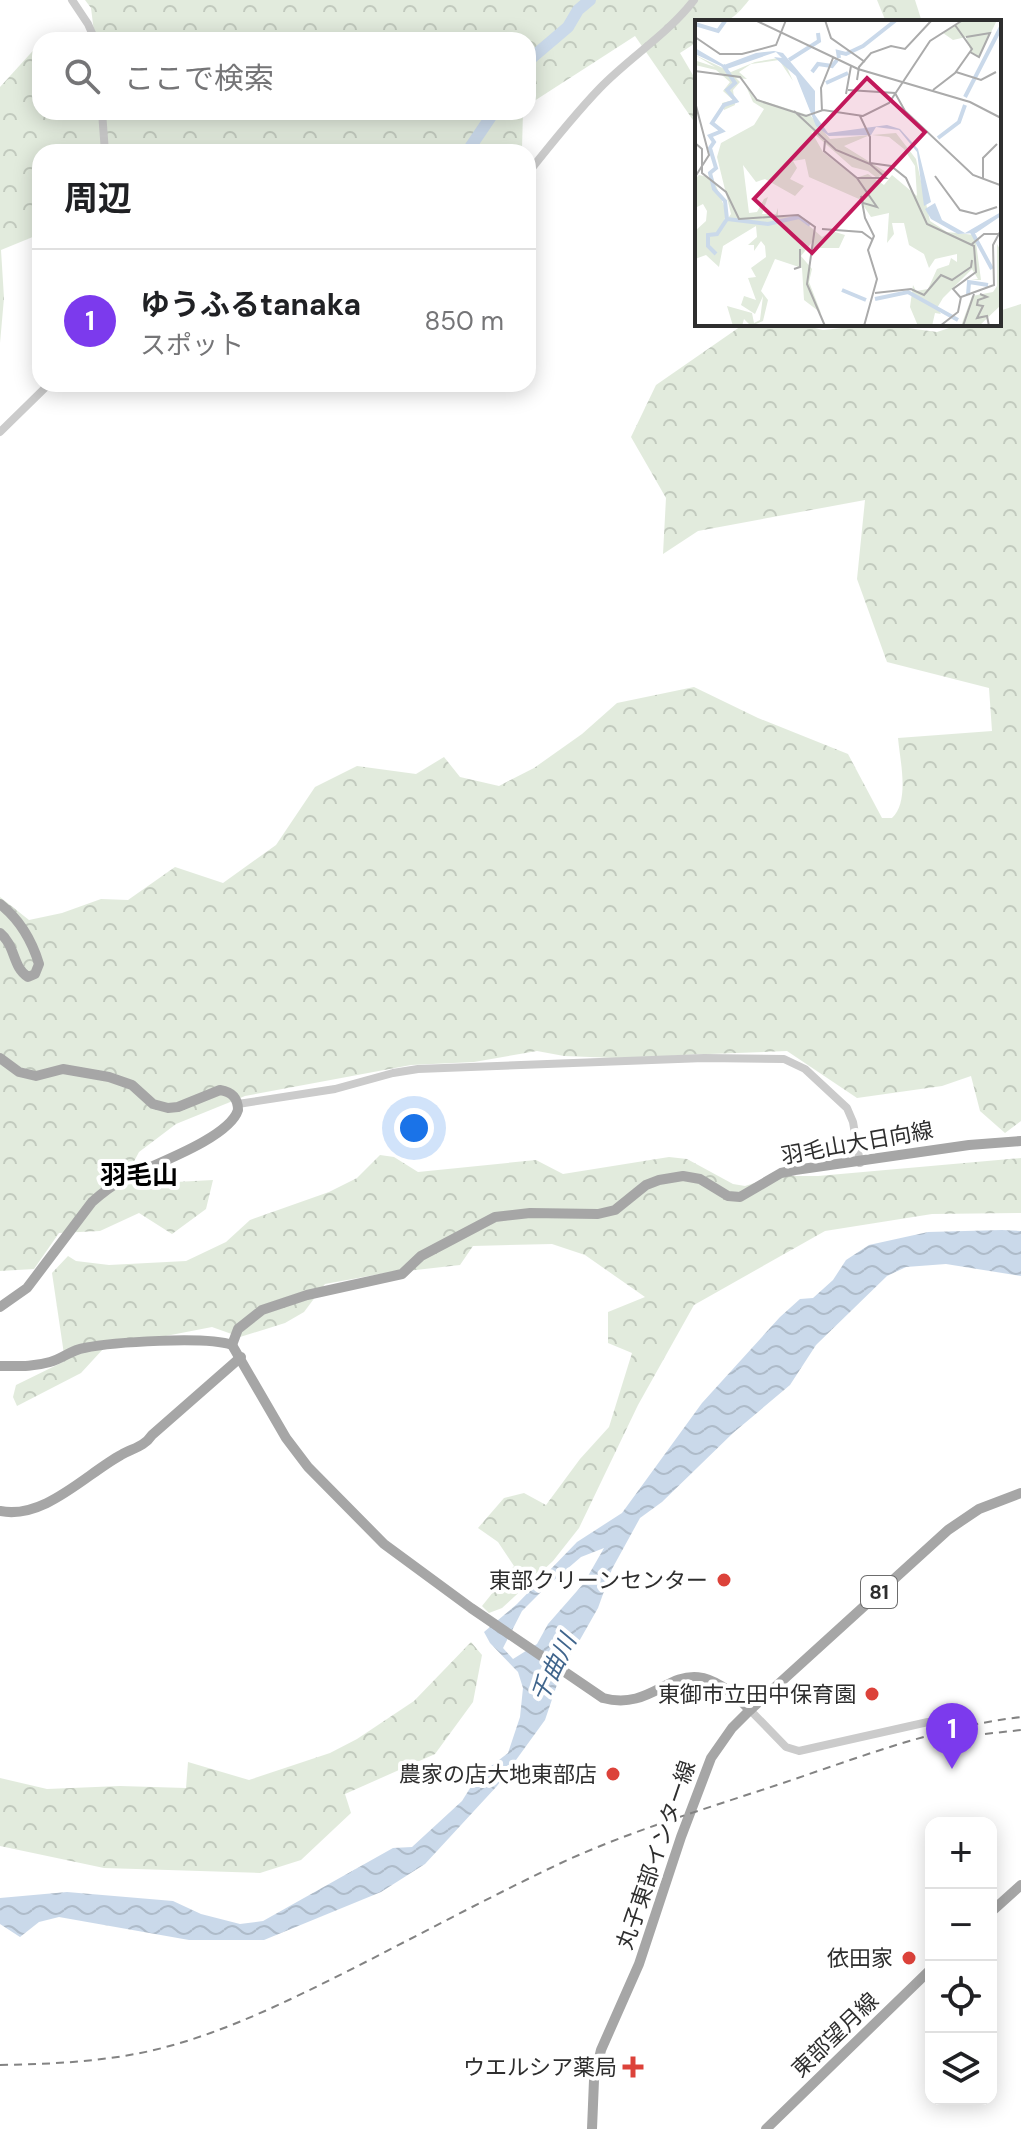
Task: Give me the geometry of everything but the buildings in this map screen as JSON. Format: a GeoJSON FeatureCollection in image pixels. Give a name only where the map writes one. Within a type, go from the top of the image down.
{"type":"FeatureCollection","features":[{"type":"Feature","properties":{"kind":"main road"},"geometry":{"type":"LineString","coordinates":[[0,904],[29,939],[39,964],[35,974],[28,977],[21,972],[10,941],[0,933]]}},
{"type":"Feature","properties":{"kind":"main road"},"geometry":{"type":"LineString","coordinates":[[0,1058],[19,1072],[36,1076],[63,1069],[109,1077],[132,1085],[153,1104],[168,1108],[220,1090],[232,1094],[238,1104],[237,1116],[231,1123],[167,1161],[123,1179],[104,1191],[92,1202],[27,1288],[0,1307]]}},
{"type":"Feature","properties":{"kind":"main road","name":"羽毛山大日向線"},"geometry":{"type":"LineString","coordinates":[[232,1345],[238,1329],[262,1310],[307,1295],[402,1274],[421,1256],[495,1217],[530,1213],[598,1214],[615,1210],[646,1185],[683,1176],[700,1179],[728,1196],[740,1197],[781,1173],[969,1145],[1021,1141]]}},
{"type":"Feature","properties":{"kind":"main road"},"geometry":{"type":"LineString","coordinates":[[0,1366],[52,1362],[74,1350],[96,1346],[212,1340],[232,1345],[286,1438],[315,1475],[401,1558],[580,1685],[603,1698],[625,1701],[674,1681],[699,1677],[725,1686],[750,1710]]}},
{"type":"Feature","properties":{"kind":"main road"},"geometry":{"type":"LineString","coordinates":[[0,1511],[22,1511],[61,1495],[120,1455],[146,1444],[152,1435],[241,1357]]}},
{"type":"Feature","properties":{"kind":"main road","name":"丸子東部インター線"},"geometry":{"type":"LineString","coordinates":[[592,2129],[596,2063],[639,1964],[691,1808],[711,1758],[725,1736],[954,1525],[989,1504],[1021,1493]]}},
{"type":"Feature","properties":{"kind":"main road"},"geometry":{"type":"LineString","coordinates":[[997,1907],[1021,1885]]}},
{"type":"Feature","properties":{"kind":"main road","name":"東部望月線"},"geometry":{"type":"LineString","coordinates":[[766,2129],[925,1975]]}},
{"type":"Feature","properties":{"kind":"street"},"geometry":{"type":"LineString","coordinates":[[72,0],[92,32]]}},
{"type":"Feature","properties":{"kind":"street"},"geometry":{"type":"LineString","coordinates":[[536,163],[600,88],[659,37],[694,0]]}},
{"type":"Feature","properties":{"kind":"street"},"geometry":{"type":"LineString","coordinates":[[103,120],[104,144]]}},
{"type":"Feature","properties":{"kind":"street"},"geometry":{"type":"LineString","coordinates":[[0,432],[41,392]]}},
{"type":"Feature","properties":{"kind":"street"},"geometry":{"type":"LineString","coordinates":[[238,1104],[335,1089],[418,1069],[704,1058],[784,1059],[805,1069],[847,1108],[853,1122],[860,1163]]}},
{"type":"Feature","properties":{"kind":"street"},"geometry":{"type":"LineString","coordinates":[[750,1710],[782,1744],[799,1751],[928,1722]]}},
{"type":"Feature","properties":{"kind":"green space"},"geometry":{"type":"Polygon","coordinates":[[[85,0],[749,0],[727,20],[695,20],[695,43],[680,53],[695,79],[695,123],[635,36],[536,100],[536,32],[94,32],[91,8],[85,0]]]}},
{"type":"Feature","properties":{"kind":"green space"},"geometry":{"type":"Polygon","coordinates":[[[877,0],[915,0],[921,20],[885,20],[877,0]]]}},
{"type":"Feature","properties":{"kind":"green space"},"geometry":{"type":"Polygon","coordinates":[[[32,52],[32,120],[523,120],[522,144],[32,144],[32,237],[1,250],[4,298],[0,343],[0,87],[32,52]]]}},
{"type":"Feature","properties":{"kind":"green space"},"geometry":{"type":"Polygon","coordinates":[[[1021,304],[1021,1121],[1005,1133],[980,1111],[971,1076],[942,1086],[857,1098],[787,1051],[642,1059],[564,1056],[537,1051],[474,1062],[411,1065],[245,1096],[176,1124],[139,1152],[130,1169],[157,1183],[213,1180],[206,1209],[172,1234],[139,1213],[100,1231],[59,1233],[34,1269],[0,1271],[0,897],[29,920],[62,913],[101,899],[128,900],[175,867],[223,883],[276,845],[315,787],[357,766],[416,774],[444,757],[460,777],[499,786],[534,768],[582,734],[617,703],[694,687],[758,718],[848,754],[882,818],[892,818],[901,802],[898,738],[992,731],[989,688],[887,662],[857,579],[865,500],[698,531],[663,554],[666,498],[631,437],[656,385],[741,326],[807,326],[823,330],[894,326],[937,332],[955,326],[1001,326],[1001,310],[1021,304]]]}},
{"type":"Feature","properties":{"kind":"green space"},"geometry":{"type":"Polygon","coordinates":[[[380,1155],[394,1157],[418,1172],[536,1160],[563,1174],[669,1157],[687,1159],[733,1184],[745,1186],[777,1176],[818,1176],[1021,1158],[1021,1213],[932,1214],[825,1231],[694,1305],[638,1405],[579,1528],[553,1561],[502,1608],[489,1613],[482,1606],[514,1566],[498,1542],[478,1528],[504,1498],[524,1493],[546,1505],[580,1459],[609,1427],[632,1353],[608,1343],[608,1312],[645,1297],[585,1255],[552,1244],[473,1246],[460,1265],[325,1284],[304,1312],[285,1323],[240,1337],[212,1327],[104,1348],[81,1373],[17,1406],[13,1397],[16,1385],[65,1361],[52,1273],[68,1256],[76,1261],[109,1265],[186,1261],[226,1242],[250,1220],[329,1192],[357,1178],[380,1155]]]}},
{"type":"Feature","properties":{"kind":"green space"},"geometry":{"type":"Polygon","coordinates":[[[471,1642],[482,1655],[473,1702],[435,1754],[345,1794],[351,1813],[301,1860],[260,1873],[104,1868],[0,1846],[0,1778],[47,1789],[120,1786],[186,1788],[188,1762],[249,1780],[330,1753],[357,1739],[414,1701],[471,1642]]]}},
{"type":"Feature","properties":{"kind":"water","name":"千曲川"},"geometry":{"type":"Polygon","coordinates":[[[1021,1231],[1021,1276],[946,1264],[906,1267],[887,1276],[816,1345],[790,1385],[733,1433],[662,1502],[640,1518],[612,1569],[598,1608],[565,1661],[545,1720],[497,1786],[425,1864],[381,1892],[264,1940],[189,1940],[59,1917],[39,1922],[20,1937],[0,1924],[0,1898],[67,1892],[173,1901],[201,1914],[240,1924],[263,1921],[393,1848],[412,1847],[462,1801],[477,1777],[508,1753],[520,1717],[523,1688],[518,1672],[490,1643],[484,1632],[517,1604],[577,1542],[622,1513],[702,1403],[780,1317],[800,1299],[813,1298],[833,1280],[846,1260],[869,1245],[928,1232],[1021,1231]],[[604,1548],[581,1557],[522,1611],[503,1648],[513,1659],[537,1644],[548,1624],[584,1583],[604,1548]]]}},
{"type":"Feature","properties":{"kind":"waterway"},"geometry":{"type":"LineString","coordinates":[[536,54],[568,27],[578,10],[590,0]]}},
{"type":"Feature","properties":{"kind":"waterway"},"geometry":{"type":"LineString","coordinates":[[472,144],[489,120]]}},
{"type":"Feature","properties":{"kind":"railway"},"geometry":{"type":"LineString","coordinates":[[0,2065],[113,2058],[201,2036],[298,1996],[534,1876],[614,1841],[898,1745],[958,1728],[1021,1717]]}},
{"type":"Feature","properties":{"kind":"railway"},"geometry":{"type":"LineString","coordinates":[[985,1734],[1021,1730]]}},
{"type":"Feature","properties":{"kind":"place","name":"東部クリーンセンター"},"geometry":{"type":"Point","coordinates":[724,1580]}},
{"type":"Feature","properties":{"kind":"place","name":"東御市立田中保育園"},"geometry":{"type":"Point","coordinates":[872,1694]}},
{"type":"Feature","properties":{"kind":"place","name":"ゆうふるtanaka"},"geometry":{"type":"Point","coordinates":[952,1769]}},
{"type":"Feature","properties":{"kind":"place","name":"農家の店大地東部店"},"geometry":{"type":"Point","coordinates":[613,1774]}},
{"type":"Feature","properties":{"kind":"place","name":"依田家"},"geometry":{"type":"Point","coordinates":[909,1958]}},
{"type":"Feature","properties":{"kind":"place","name":"ウエルシア薬局"},"geometry":{"type":"Point","coordinates":[633,2067]}},
{"type":"Feature","properties":{"kind":"district","name":"羽毛山"},"geometry":{"type":"Point","coordinates":[139,1175]}}]}
